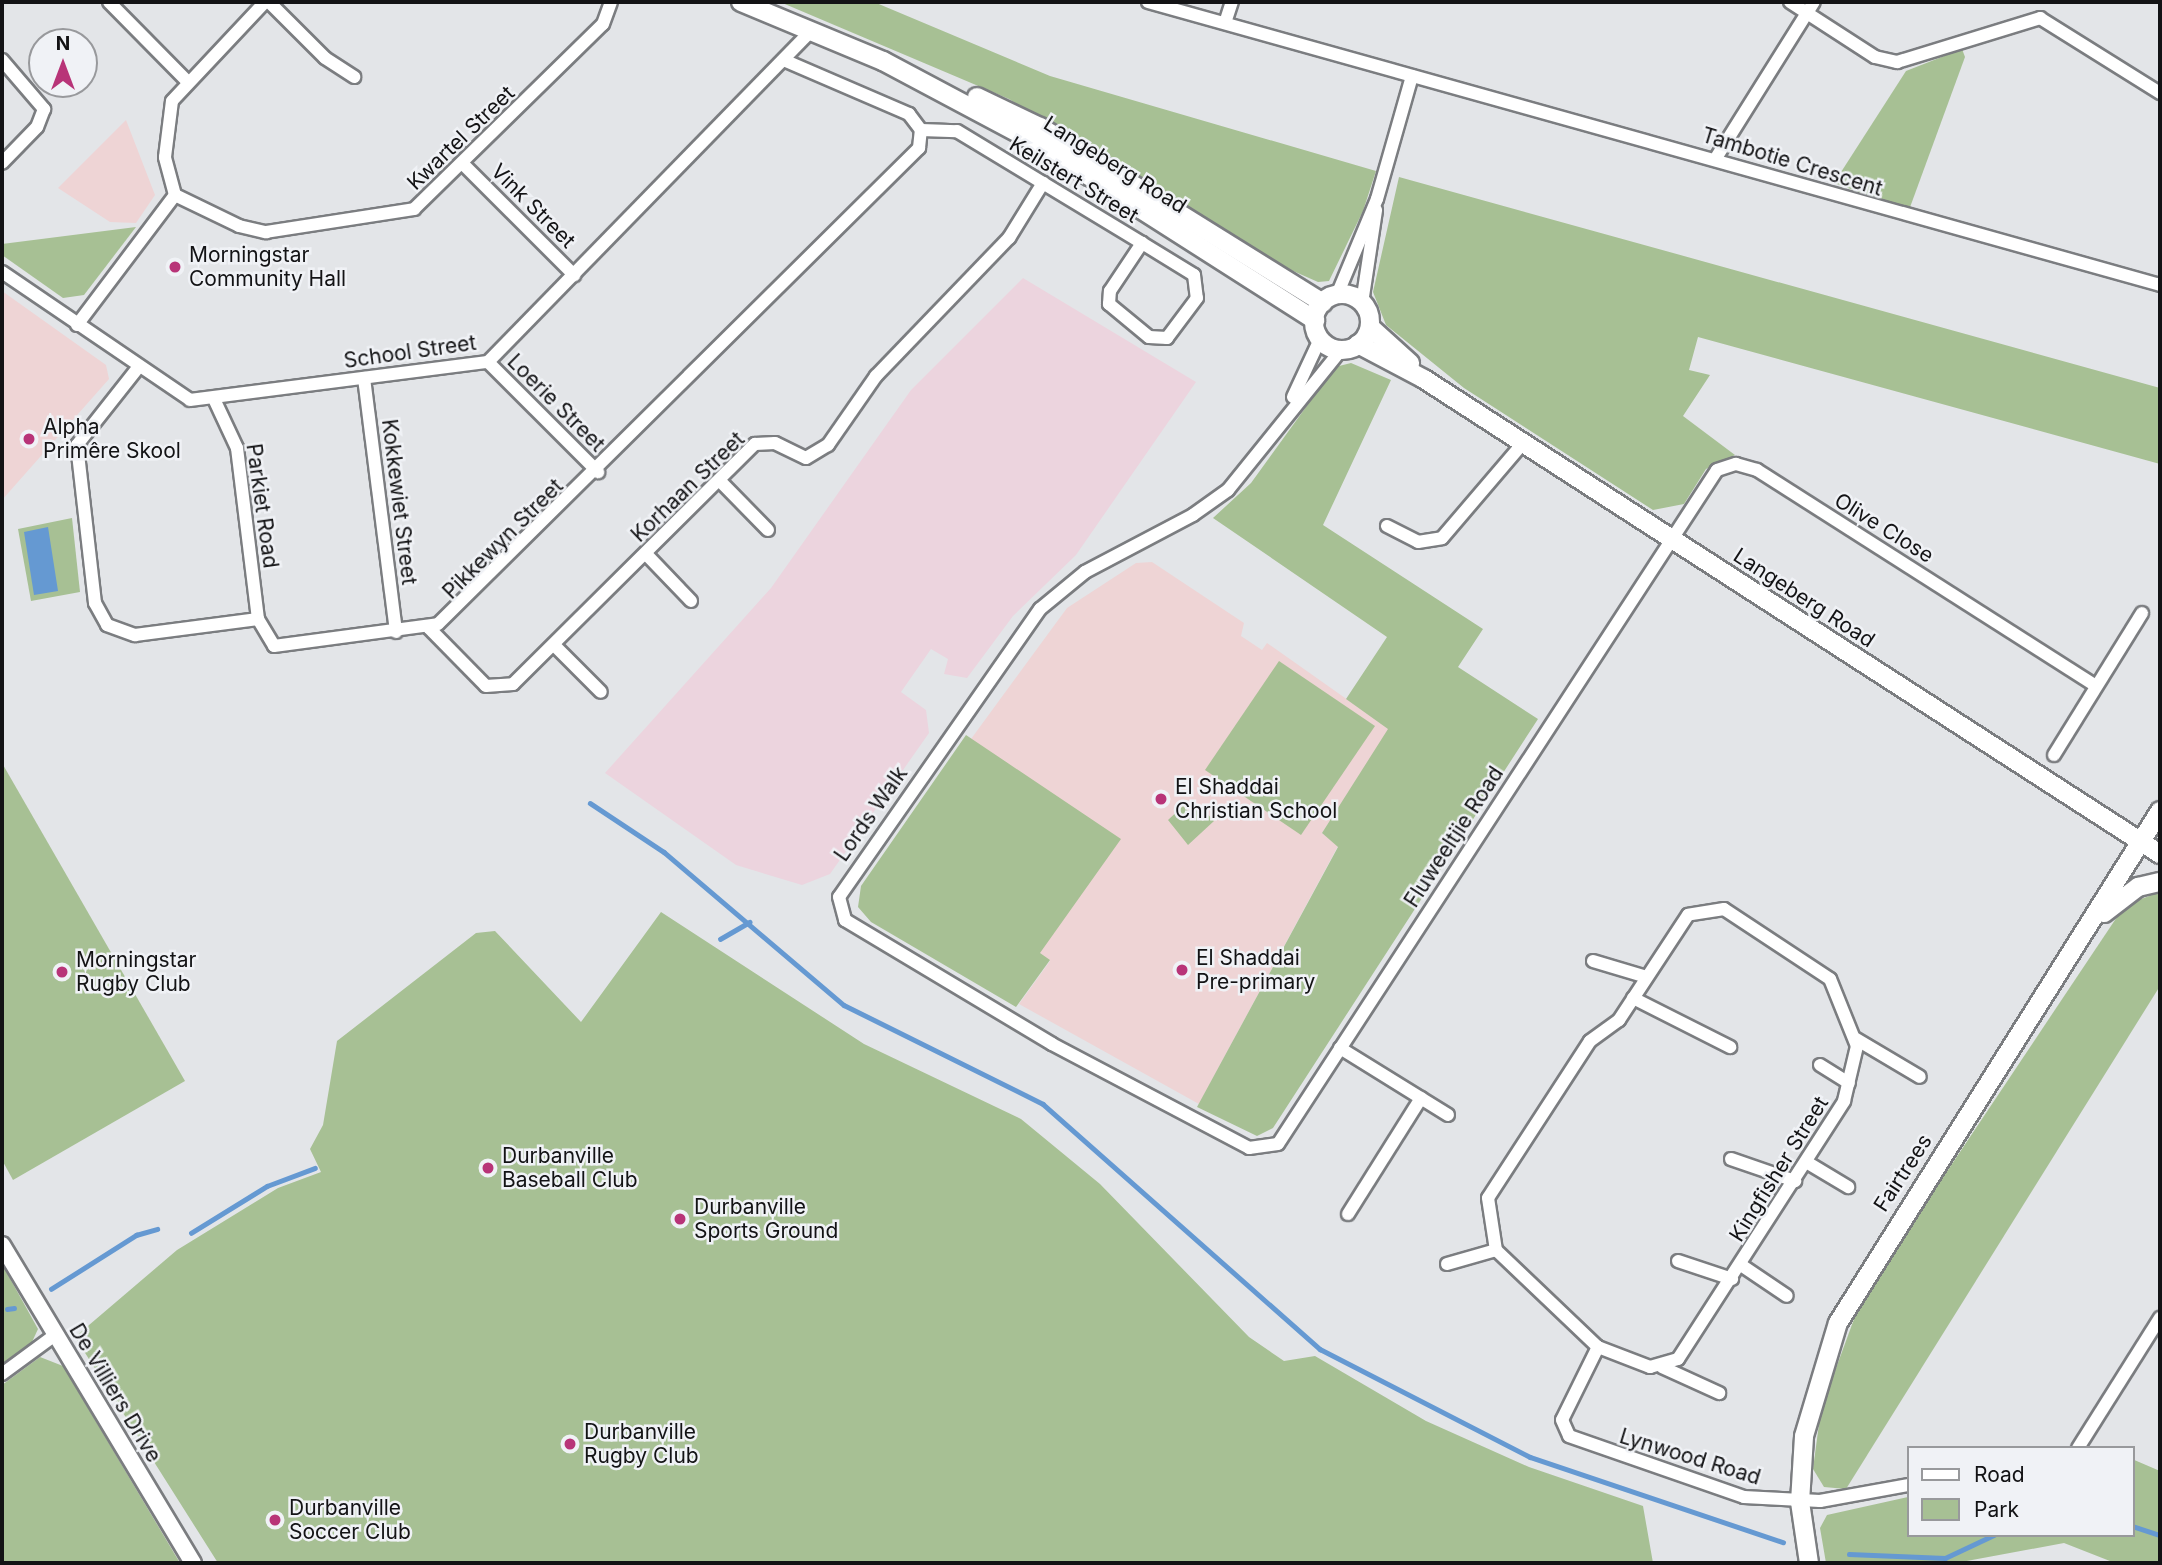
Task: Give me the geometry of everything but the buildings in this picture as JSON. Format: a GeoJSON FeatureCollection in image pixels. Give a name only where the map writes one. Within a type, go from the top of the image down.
{"type":"FeatureCollection","features":[{"type":"Feature","properties":{"kind":"main road","name":"Langeberg Road"},"geometry":{"type":"LineString","coordinates":[[741,2],[883,61],[936,78],[1040,127],[1330,299]]}},
{"type":"Feature","properties":{"kind":"main road","name":"Langeberg Road"},"geometry":{"type":"LineString","coordinates":[[883,61],[1037,143],[1315,320]]}},
{"type":"Feature","properties":{"kind":"main road"},"geometry":{"type":"LineString","coordinates":[[1330,299],[1362,303],[1370,327],[1350,347],[1320,338],[1315,320],[1330,299]]}},
{"type":"Feature","properties":{"kind":"main road","name":"Langeberg Road"},"geometry":{"type":"LineString","coordinates":[[1370,327],[1424,379]]}},
{"type":"Feature","properties":{"kind":"main road","name":"Langeberg Road"},"geometry":{"type":"LineString","coordinates":[[1350,347],[1424,379],[2160,854]]}},
{"type":"Feature","properties":{"kind":"main road","name":"Fairtrees"},"geometry":{"type":"LineString","coordinates":[[1809,1563],[1800,1502],[1808,1408],[1843,1313],[2160,811]]}},
{"type":"Feature","properties":{"kind":"main road"},"geometry":{"type":"LineString","coordinates":[[2091,923],[2128,892],[2160,882]]}},
{"type":"Feature","properties":{"kind":"street"},"geometry":{"type":"LineString","coordinates":[[109,2],[187,80]]}},
{"type":"Feature","properties":{"kind":"street"},"geometry":{"type":"LineString","coordinates":[[77,326],[175,195],[165,157],[169,113],[187,80],[267,2],[326,58],[354,77]]}},
{"type":"Feature","properties":{"kind":"street","name":"Tambotie Crescent"},"geometry":{"type":"LineString","coordinates":[[1148,2],[2160,285]]}},
{"type":"Feature","properties":{"kind":"street"},"geometry":{"type":"LineString","coordinates":[[1226,23],[1232,2]]}},
{"type":"Feature","properties":{"kind":"street"},"geometry":{"type":"LineString","coordinates":[[1790,2],[1811,7],[1875,57],[1897,62],[2040,18],[2160,93]]}},
{"type":"Feature","properties":{"kind":"street","name":"Kwartel Street"},"geometry":{"type":"LineString","coordinates":[[175,195],[248,229],[315,228],[408,212],[464,165],[603,24],[611,4]]}},
{"type":"Feature","properties":{"kind":"street"},"geometry":{"type":"LineString","coordinates":[[1716,159],[1811,7]]}},
{"type":"Feature","properties":{"kind":"street","name":"School Street"},"geometry":{"type":"LineString","coordinates":[[2,272],[137,369],[190,400],[215,401],[488,362],[786,61],[811,31]]}},
{"type":"Feature","properties":{"kind":"street"},"geometry":{"type":"LineString","coordinates":[[2,61],[44,109],[37,127],[3,159]]}},
{"type":"Feature","properties":{"kind":"street"},"geometry":{"type":"LineString","coordinates":[[786,61],[909,114],[921,130]]}},
{"type":"Feature","properties":{"kind":"street"},"geometry":{"type":"LineString","coordinates":[[1362,303],[1377,199],[1412,76]]}},
{"type":"Feature","properties":{"kind":"street","name":"Keilstert Street"},"geometry":{"type":"LineString","coordinates":[[921,130],[957,131],[1142,243],[1199,284],[1197,298],[1167,338],[1149,337],[1116,314],[1108,295],[1142,243]]}},
{"type":"Feature","properties":{"kind":"street","name":"Pikkewyn Street"},"geometry":{"type":"LineString","coordinates":[[258,619],[263,638],[274,646],[429,628],[455,614],[915,153],[921,130]]}},
{"type":"Feature","properties":{"kind":"street","name":"Vink Street"},"geometry":{"type":"LineString","coordinates":[[464,165],[574,275]]}},
{"type":"Feature","properties":{"kind":"street","name":"Korhaan Street"},"geometry":{"type":"LineString","coordinates":[[429,628],[492,689],[513,684],[760,442],[799,457],[821,452],[876,376],[1009,239],[1043,183]]}},
{"type":"Feature","properties":{"kind":"street"},"geometry":{"type":"LineString","coordinates":[[1330,299],[1377,199]]}},
{"type":"Feature","properties":{"kind":"street","name":"Lords Walk"},"geometry":{"type":"LineString","coordinates":[[1264,1150],[1249,1148],[1052,1044],[845,920],[838,908],[844,887],[1040,609],[1085,572],[1214,501],[1251,463],[1289,407],[1320,338]]}},
{"type":"Feature","properties":{"kind":"street","name":"Lords Walk"},"geometry":{"type":"LineString","coordinates":[[1289,407],[1350,347]]}},
{"type":"Feature","properties":{"kind":"street","name":"Loerie Street"},"geometry":{"type":"LineString","coordinates":[[488,362],[597,472]]}},
{"type":"Feature","properties":{"kind":"street"},"geometry":{"type":"LineString","coordinates":[[137,369],[77,445],[97,611],[107,625],[127,635],[258,619]]}},
{"type":"Feature","properties":{"kind":"street","name":"Kokkewiet Street"},"geometry":{"type":"LineString","coordinates":[[364,378],[396,632]]}},
{"type":"Feature","properties":{"kind":"street","name":"Parkiet Road"},"geometry":{"type":"LineString","coordinates":[[215,401],[237,447],[258,619]]}},
{"type":"Feature","properties":{"kind":"street"},"geometry":{"type":"LineString","coordinates":[[1387,526],[1418,542],[1442,538],[1522,443]]}},
{"type":"Feature","properties":{"kind":"street","name":"Olive Close"},"geometry":{"type":"LineString","coordinates":[[1670,538],[1711,474],[1746,465],[2096,686]]}},
{"type":"Feature","properties":{"kind":"street"},"geometry":{"type":"LineString","coordinates":[[719,480],[768,530]]}},
{"type":"Feature","properties":{"kind":"street","name":"Fluweeltjie Road"},"geometry":{"type":"LineString","coordinates":[[1264,1150],[1278,1144],[1670,538]]}},
{"type":"Feature","properties":{"kind":"street"},"geometry":{"type":"LineString","coordinates":[[646,554],[691,601]]}},
{"type":"Feature","properties":{"kind":"street"},"geometry":{"type":"LineString","coordinates":[[2054,755],[2142,613]]}},
{"type":"Feature","properties":{"kind":"street"},"geometry":{"type":"LineString","coordinates":[[554,646],[601,692]]}},
{"type":"Feature","properties":{"kind":"street"},"geometry":{"type":"LineString","coordinates":[[1719,1393],[1662,1367],[1598,1347],[1496,1250],[1488,1198],[1590,1041],[1619,1020],[1688,915],[1724,909],[1830,979],[1856,1039],[1920,1077]]}},
{"type":"Feature","properties":{"kind":"street"},"geometry":{"type":"LineString","coordinates":[[1593,961],[1647,977]]}},
{"type":"Feature","properties":{"kind":"street"},"geometry":{"type":"LineString","coordinates":[[1633,998],[1730,1047]]}},
{"type":"Feature","properties":{"kind":"street","name":"Kingfisher Street"},"geometry":{"type":"LineString","coordinates":[[1662,1367],[1685,1352],[1840,1112],[1849,1083],[1856,1039]]}},
{"type":"Feature","properties":{"kind":"street"},"geometry":{"type":"LineString","coordinates":[[1340,1048],[1448,1115]]}},
{"type":"Feature","properties":{"kind":"street"},"geometry":{"type":"LineString","coordinates":[[1820,1065],[1849,1083]]}},
{"type":"Feature","properties":{"kind":"street"},"geometry":{"type":"LineString","coordinates":[[1348,1214],[1421,1098]]}},
{"type":"Feature","properties":{"kind":"street"},"geometry":{"type":"LineString","coordinates":[[1731,1159],[1796,1181]]}},
{"type":"Feature","properties":{"kind":"street"},"geometry":{"type":"LineString","coordinates":[[1808,1163],[1849,1187]]}},
{"type":"Feature","properties":{"kind":"street","name":"De Villiers Drive"},"geometry":{"type":"LineString","coordinates":[[2,1245],[193,1563]]}},
{"type":"Feature","properties":{"kind":"street"},"geometry":{"type":"LineString","coordinates":[[1447,1264],[1496,1250]]}},
{"type":"Feature","properties":{"kind":"street"},"geometry":{"type":"LineString","coordinates":[[1678,1261],[1732,1279]]}},
{"type":"Feature","properties":{"kind":"street"},"geometry":{"type":"LineString","coordinates":[[1741,1265],[1787,1296]]}},
{"type":"Feature","properties":{"kind":"street"},"geometry":{"type":"LineString","coordinates":[[2079,1446],[2160,1318]]}},
{"type":"Feature","properties":{"kind":"street"},"geometry":{"type":"LineString","coordinates":[[2,1374],[55,1335]]}},
{"type":"Feature","properties":{"kind":"street","name":"Lynwood Road"},"geometry":{"type":"LineString","coordinates":[[1598,1347],[1565,1415],[1569,1436],[1604,1451],[1730,1494],[1800,1502],[1906,1485]]}},
{"type":"Feature","properties":{"kind":"shaded area"},"geometry":{"type":"Polygon","coordinates":[[[126,120],[155,195],[136,223],[110,222],[58,188],[126,120]]]}},
{"type":"Feature","properties":{"kind":"shaded area"},"geometry":{"type":"Polygon","coordinates":[[[1023,278],[1196,382],[1076,555],[1013,616],[967,678],[944,674],[948,659],[931,649],[901,692],[926,710],[929,733],[830,874],[802,885],[736,865],[605,773],[771,588],[911,390],[1023,278]]]}},
{"type":"Feature","properties":{"kind":"shaded area","name":"Alpha Primêre Skool"},"geometry":{"type":"Polygon","coordinates":[[[2,291],[106,365],[109,379],[2,500],[2,291]]]}},
{"type":"Feature","properties":{"kind":"shaded area","name":"El Shaddai Christian School"},"geometry":{"type":"Polygon","coordinates":[[[1152,562],[1244,623],[1241,636],[1262,650],[1267,643],[1389,729],[1322,833],[1338,846],[1199,1104],[1019,1004],[1050,961],[1040,954],[1003,766],[971,739],[1067,608],[1136,563],[1152,562]]]}},
{"type":"Feature","properties":{"kind":"green space"},"geometry":{"type":"Polygon","coordinates":[[[780,2],[874,2],[1050,76],[1376,171],[1363,211],[1329,281],[1318,282],[1259,256],[1009,99],[780,2]]]}},
{"type":"Feature","properties":{"kind":"green space"},"geometry":{"type":"Polygon","coordinates":[[[1962,49],[1965,57],[1909,210],[1834,183],[1906,71],[1962,49]]]}},
{"type":"Feature","properties":{"kind":"green space"},"geometry":{"type":"Polygon","coordinates":[[[1399,177],[2160,388],[2160,464],[1698,337],[1689,370],[1710,375],[1683,416],[1735,455],[1706,469],[1684,504],[1653,510],[1464,388],[1386,325],[1373,292],[1399,177]]]}},
{"type":"Feature","properties":{"kind":"green space"},"geometry":{"type":"Polygon","coordinates":[[[136,227],[84,295],[63,298],[2,255],[2,244],[136,227]]]}},
{"type":"Feature","properties":{"kind":"green space"},"geometry":{"type":"Polygon","coordinates":[[[1351,363],[1391,380],[1323,525],[1483,629],[1458,667],[1538,719],[1273,1128],[1257,1136],[1197,1107],[1338,847],[1322,833],[1388,729],[1346,699],[1387,637],[1213,518],[1251,483],[1335,367],[1351,363]]]}},
{"type":"Feature","properties":{"kind":"green space"},"geometry":{"type":"Polygon","coordinates":[[[72,518],[80,592],[31,601],[18,529],[72,518]]]}},
{"type":"Feature","properties":{"kind":"green space"},"geometry":{"type":"Polygon","coordinates":[[[1279,661],[1375,726],[1301,835],[1205,770],[1279,661]]]}},
{"type":"Feature","properties":{"kind":"green space"},"geometry":{"type":"Polygon","coordinates":[[[966,735],[1121,839],[1040,953],[1050,960],[1016,1007],[871,922],[858,907],[861,886],[966,735]]]}},
{"type":"Feature","properties":{"kind":"green space","name":"Morningstar Rugby Club"},"geometry":{"type":"Polygon","coordinates":[[[2,763],[185,1081],[13,1180],[2,1160],[2,763]]]}},
{"type":"Feature","properties":{"kind":"green space"},"geometry":{"type":"Polygon","coordinates":[[[1198,804],[1214,821],[1188,845],[1168,820],[1183,806],[1189,812],[1198,804]]]}},
{"type":"Feature","properties":{"kind":"green space"},"geometry":{"type":"Polygon","coordinates":[[[2160,892],[2160,986],[1846,1489],[1824,1487],[1813,1469],[1821,1409],[1861,1300],[2125,905],[2160,892]]]}},
{"type":"Feature","properties":{"kind":"green space","name":"Durbanville Sports Ground"},"geometry":{"type":"Polygon","coordinates":[[[661,912],[864,1044],[1021,1119],[1100,1184],[1249,1337],[1284,1361],[1315,1356],[1426,1421],[1529,1467],[1643,1506],[1653,1563],[218,1563],[75,1337],[177,1250],[278,1188],[321,1172],[310,1149],[323,1125],[337,1041],[476,933],[495,931],[581,1022],[661,912]]]}},
{"type":"Feature","properties":{"kind":"green space"},"geometry":{"type":"Polygon","coordinates":[[[2,1264],[38,1329],[32,1342],[2,1364],[2,1264]]]}},
{"type":"Feature","properties":{"kind":"green space"},"geometry":{"type":"Polygon","coordinates":[[[40,1357],[63,1366],[180,1563],[2,1563],[2,1385],[40,1357]]]}},
{"type":"Feature","properties":{"kind":"green space"},"geometry":{"type":"Polygon","coordinates":[[[2134,1460],[2160,1471],[2160,1563],[2115,1563],[2064,1543],[1956,1563],[1826,1563],[1820,1528],[1827,1515],[1906,1497],[1906,1537],[2134,1537],[2134,1460]]]}},
{"type":"Feature","properties":{"kind":"water"},"geometry":{"type":"Polygon","coordinates":[[[48,527],[58,591],[34,595],[24,532],[48,527]]]}},
{"type":"Feature","properties":{"kind":"waterway"},"geometry":{"type":"LineString","coordinates":[[590,803],[664,852],[844,1005],[1043,1104],[1320,1349],[1530,1457],[1783,1542]]}},
{"type":"Feature","properties":{"kind":"waterway"},"geometry":{"type":"LineString","coordinates":[[720,939],[750,922]]}},
{"type":"Feature","properties":{"kind":"waterway"},"geometry":{"type":"LineString","coordinates":[[191,1233],[267,1186],[315,1168]]}},
{"type":"Feature","properties":{"kind":"waterway"},"geometry":{"type":"LineString","coordinates":[[51,1289],[136,1235],[157,1229]]}},
{"type":"Feature","properties":{"kind":"waterway"},"geometry":{"type":"LineString","coordinates":[[7,1309],[14,1308]]}},
{"type":"Feature","properties":{"kind":"waterway"},"geometry":{"type":"LineString","coordinates":[[2134,1527],[2160,1535]]}},
{"type":"Feature","properties":{"kind":"waterway"},"geometry":{"type":"LineString","coordinates":[[1849,1554],[1945,1558],[1990,1537]]}},
{"type":"Feature","properties":{"kind":"place","name":"Morningstar Community Hall"},"geometry":{"type":"Point","coordinates":[175,267]}},
{"type":"Feature","properties":{"kind":"place","name":"Alpha Primêre Skool"},"geometry":{"type":"Point","coordinates":[29,439]}},
{"type":"Feature","properties":{"kind":"place","name":"El Shaddai Christian School"},"geometry":{"type":"Point","coordinates":[1161,799]}},
{"type":"Feature","properties":{"kind":"place","name":"El Shaddai Pre-primary"},"geometry":{"type":"Point","coordinates":[1182,970]}},
{"type":"Feature","properties":{"kind":"place","name":"Morningstar Rugby Club"},"geometry":{"type":"Point","coordinates":[62,972]}},
{"type":"Feature","properties":{"kind":"place","name":"Durbanville Baseball Club"},"geometry":{"type":"Point","coordinates":[488,1168]}},
{"type":"Feature","properties":{"kind":"place","name":"Durbanville Sports Ground"},"geometry":{"type":"Point","coordinates":[680,1219]}},
{"type":"Feature","properties":{"kind":"place","name":"Durbanville Rugby Club"},"geometry":{"type":"Point","coordinates":[570,1444]}},
{"type":"Feature","properties":{"kind":"place","name":"Durbanville Soccer Club"},"geometry":{"type":"Point","coordinates":[275,1520]}}]}
